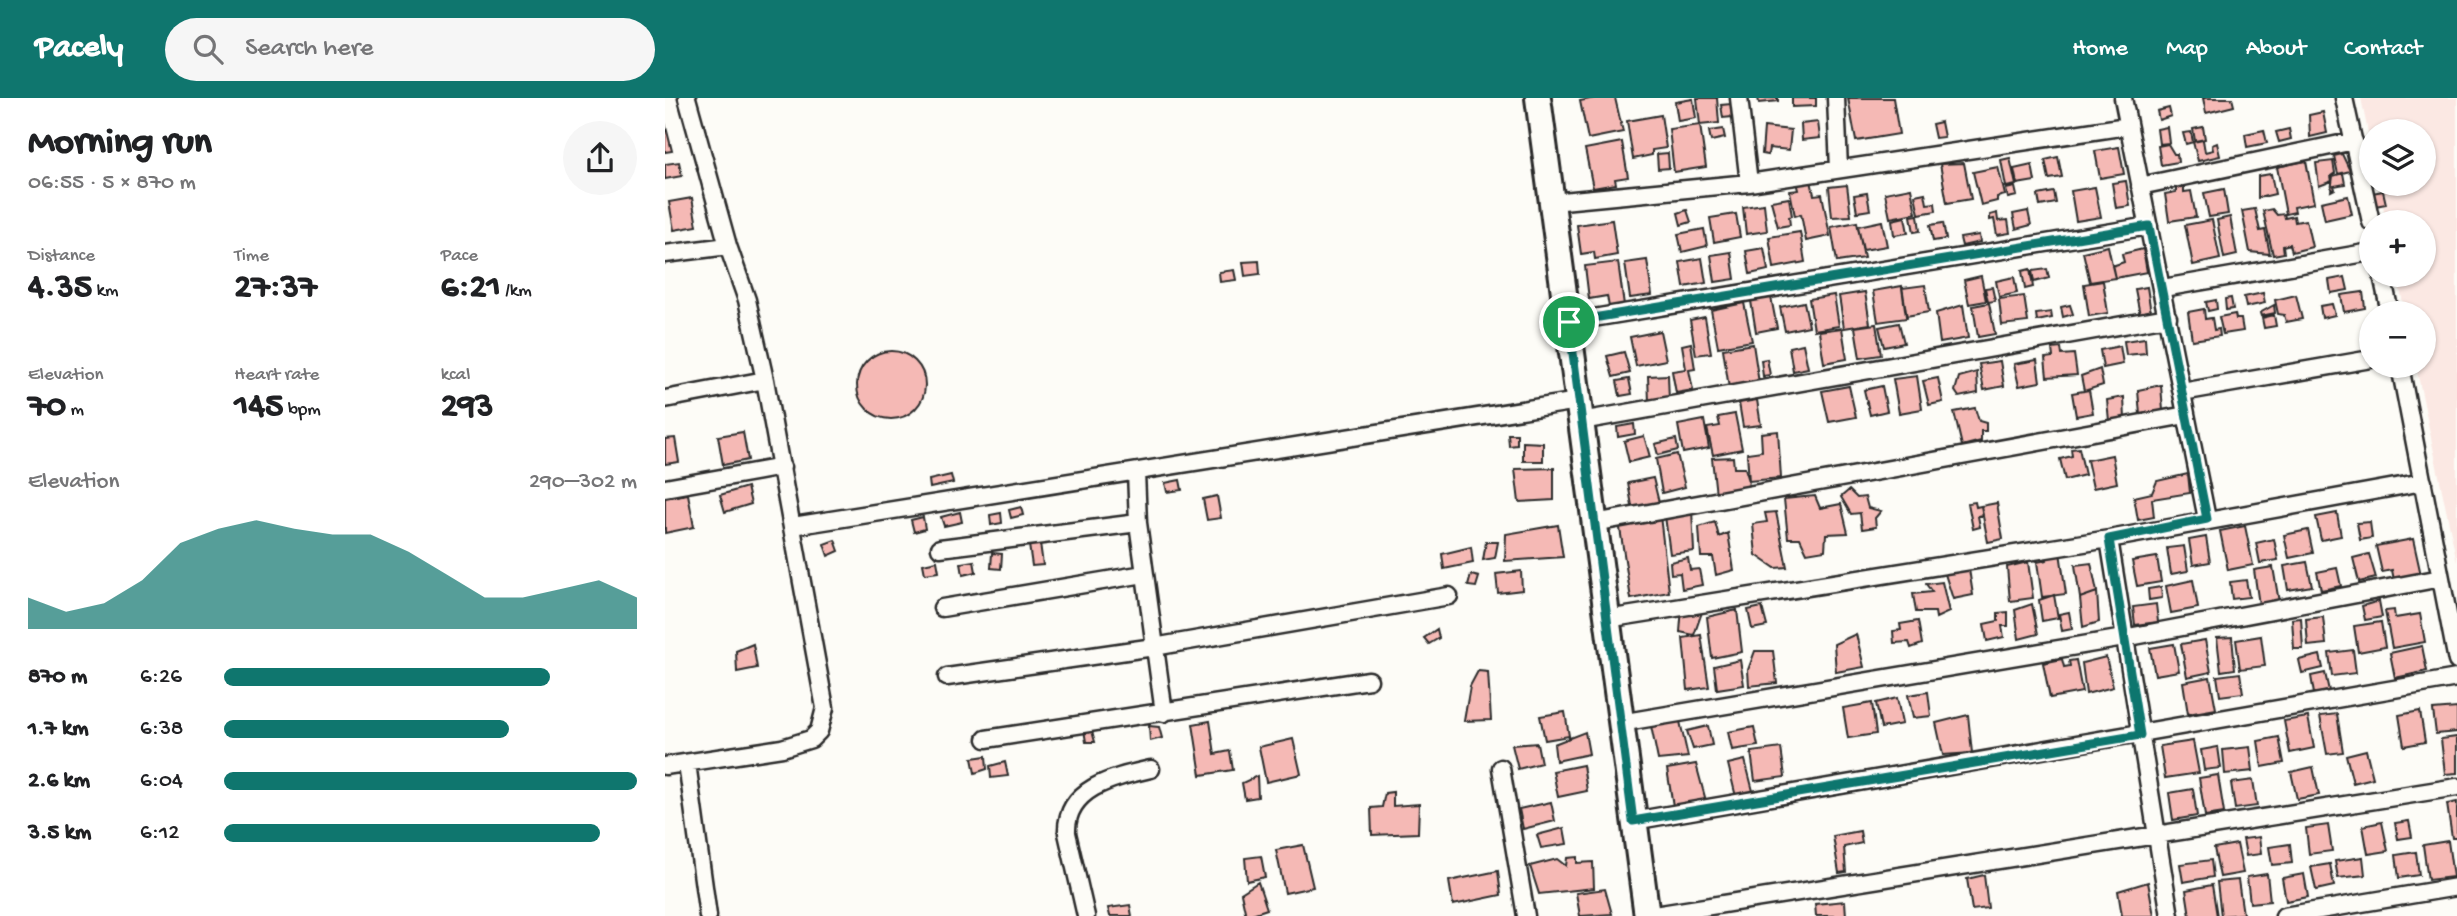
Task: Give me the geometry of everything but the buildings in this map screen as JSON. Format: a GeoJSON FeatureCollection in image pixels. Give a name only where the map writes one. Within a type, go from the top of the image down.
{"type":"FeatureCollection","features":[{"type":"Feature","properties":{"kind":"main road"},"geometry":{"type":"LineString","coordinates":[[1538,98],[1647,916]]}},
{"type":"Feature","properties":{"kind":"street"},"geometry":{"type":"LineString","coordinates":[[665,766],[798,745],[811,739],[824,720],[823,690],[765,380],[747,300],[728,246],[688,98]]}},
{"type":"Feature","properties":{"kind":"street"},"geometry":{"type":"LineString","coordinates":[[1738,98],[1749,183]]}},
{"type":"Feature","properties":{"kind":"street"},"geometry":{"type":"LineString","coordinates":[[1836,98],[1839,169]]}},
{"type":"Feature","properties":{"kind":"street"},"geometry":{"type":"LineString","coordinates":[[2123,98],[2207,519]]}},
{"type":"Feature","properties":{"kind":"street"},"geometry":{"type":"LineString","coordinates":[[2344,98],[2368,210]]}},
{"type":"Feature","properties":{"kind":"street"},"geometry":{"type":"LineString","coordinates":[[1552,202],[1749,183],[2127,126]]}},
{"type":"Feature","properties":{"kind":"street"},"geometry":{"type":"LineString","coordinates":[[2140,186],[2354,141]]}},
{"type":"Feature","properties":{"kind":"street"},"geometry":{"type":"LineString","coordinates":[[1569,322],[2149,226]]}},
{"type":"Feature","properties":{"kind":"street"},"geometry":{"type":"LineString","coordinates":[[665,254],[728,246]]}},
{"type":"Feature","properties":{"kind":"street"},"geometry":{"type":"LineString","coordinates":[[2163,288],[2359,254]]}},
{"type":"Feature","properties":{"kind":"street"},"geometry":{"type":"LineString","coordinates":[[793,526],[1136,471],[1580,411],[2168,317]]}},
{"type":"Feature","properties":{"kind":"street"},"geometry":{"type":"LineString","coordinates":[[2182,392],[2359,361]]}},
{"type":"Feature","properties":{"kind":"street"},"geometry":{"type":"LineString","coordinates":[[2402,378],[2457,661]]}},
{"type":"Feature","properties":{"kind":"street"},"geometry":{"type":"LineString","coordinates":[[665,399],[765,380]]}},
{"type":"Feature","properties":{"kind":"street"},"geometry":{"type":"LineString","coordinates":[[1594,523],[2186,415]]}},
{"type":"Feature","properties":{"kind":"street"},"geometry":{"type":"LineString","coordinates":[[665,488],[782,467]]}},
{"type":"Feature","properties":{"kind":"street"},"geometry":{"type":"LineString","coordinates":[[1136,471],[1137,523],[1164,713]]}},
{"type":"Feature","properties":{"kind":"street"},"geometry":{"type":"LineString","coordinates":[[1607,619],[2109,539],[2207,519],[2423,482]]}},
{"type":"Feature","properties":{"kind":"street"},"geometry":{"type":"LineString","coordinates":[[940,548],[1137,523]]}},
{"type":"Feature","properties":{"kind":"street"},"geometry":{"type":"LineString","coordinates":[[2109,539],[2170,916]]}},
{"type":"Feature","properties":{"kind":"street"},"geometry":{"type":"LineString","coordinates":[[942,608],[1144,574]]}},
{"type":"Feature","properties":{"kind":"street"},"geometry":{"type":"LineString","coordinates":[[1620,723],[2125,638],[2441,578]]}},
{"type":"Feature","properties":{"kind":"street"},"geometry":{"type":"LineString","coordinates":[[947,677],[1154,647],[1450,596]]}},
{"type":"Feature","properties":{"kind":"street"},"geometry":{"type":"LineString","coordinates":[[1633,821],[2457,678]]}},
{"type":"Feature","properties":{"kind":"street"},"geometry":{"type":"LineString","coordinates":[[986,739],[1369,680]]}},
{"type":"Feature","properties":{"kind":"street"},"geometry":{"type":"LineString","coordinates":[[687,763],[708,916]]}},
{"type":"Feature","properties":{"kind":"street"},"geometry":{"type":"LineString","coordinates":[[1500,768],[1526,916]]}},
{"type":"Feature","properties":{"kind":"street"},"geometry":{"type":"LineString","coordinates":[[1086,916],[1067,833],[1067,820],[1071,811],[1098,783],[1151,769]]}},
{"type":"Feature","properties":{"kind":"street"},"geometry":{"type":"LineString","coordinates":[[1647,916],[2457,787]]}},
{"type":"Feature","properties":{"kind":"street"},"geometry":{"type":"LineString","coordinates":[[2284,916],[2457,887]]}},
{"type":"Feature","properties":{"kind":"shaded area"},"geometry":{"type":"Polygon","coordinates":[[[2361,98],[2457,98],[2457,562],[2419,378],[2436,378],[2436,301],[2402,301],[2400,287],[2436,287],[2436,210],[2384,210],[2383,205],[2386,203],[2383,196],[2436,196],[2436,119],[2365,119],[2361,98]]]}},
{"type":"Feature","properties":{"kind":"route"},"geometry":{"type":"LineString","coordinates":[[2149,226],[2207,519],[2109,539],[2140,735],[1633,821],[1569,322],[2149,226]]}}]}
